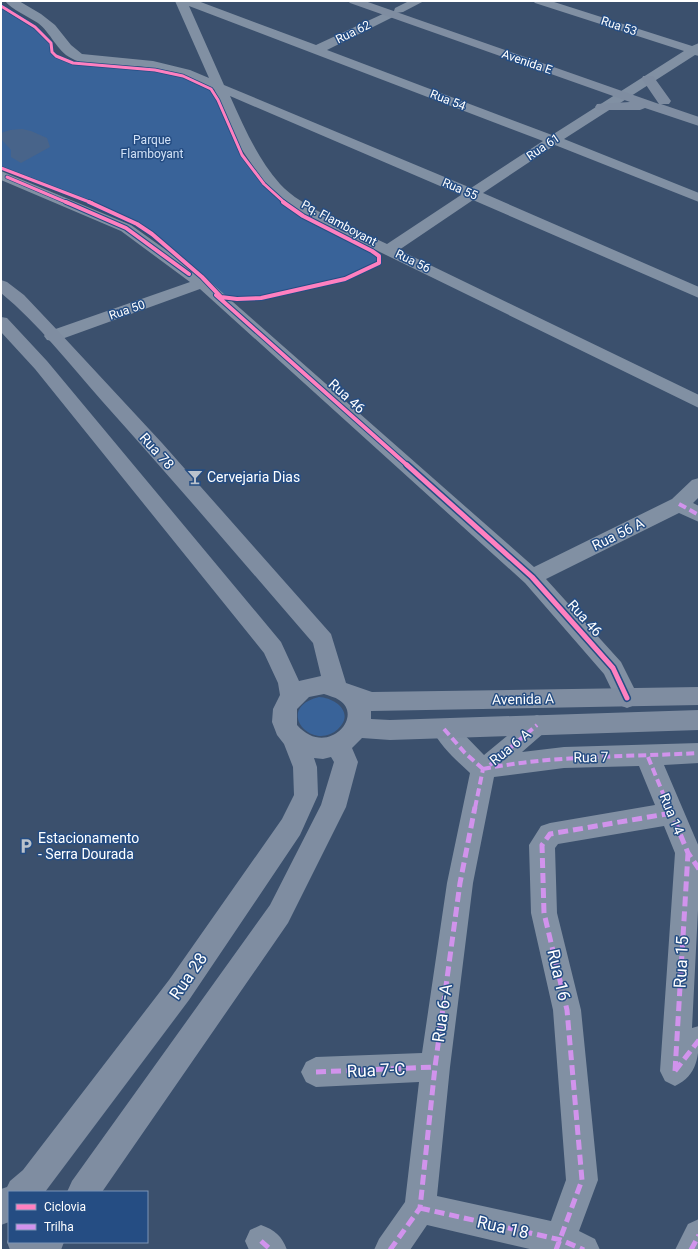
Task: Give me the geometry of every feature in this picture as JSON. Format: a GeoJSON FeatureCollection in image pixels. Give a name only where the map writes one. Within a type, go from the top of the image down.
{"type":"FeatureCollection","features":[{"type":"Feature","properties":{"kind":"main road","name":"Avenida E"},"geometry":{"type":"LineString","coordinates":[[354,1],[395,12],[658,103],[699,113]]}},
{"type":"Feature","properties":{"kind":"main road","name":"Avenida E"},"geometry":{"type":"LineString","coordinates":[[374,1],[395,12]]}},
{"type":"Feature","properties":{"kind":"main road"},"geometry":{"type":"LineString","coordinates":[[602,107],[658,103],[648,79]]}},
{"type":"Feature","properties":{"kind":"main road","name":"Avenida E"},"geometry":{"type":"LineString","coordinates":[[658,103],[699,122]]}},
{"type":"Feature","properties":{"kind":"main road","name":"Rua 78"},"geometry":{"type":"LineString","coordinates":[[1,285],[53,336],[155,448],[323,640],[343,690]]}},
{"type":"Feature","properties":{"kind":"main road"},"geometry":{"type":"LineString","coordinates":[[1,322],[41,365],[273,648],[289,683],[292,696]]}},
{"type":"Feature","properties":{"kind":"main road"},"geometry":{"type":"LineString","coordinates":[[325,685],[343,690],[355,701],[359,709],[360,719],[347,736],[326,748],[314,748],[303,745],[294,739],[287,731],[283,713],[286,704],[292,696],[313,686],[325,685]]}},
{"type":"Feature","properties":{"kind":"main road","name":"Avenida A"},"geometry":{"type":"LineString","coordinates":[[343,690],[371,702],[699,696]]}},
{"type":"Feature","properties":{"kind":"main road","name":"Avenida A"},"geometry":{"type":"LineString","coordinates":[[347,736],[390,730],[699,720]]}},
{"type":"Feature","properties":{"kind":"main road"},"geometry":{"type":"LineString","coordinates":[[84,1191],[279,914],[333,807],[346,762],[347,736]]}},
{"type":"Feature","properties":{"kind":"main road","name":"Rua 28"},"geometry":{"type":"LineString","coordinates":[[22,1191],[34,1181],[178,990],[291,827],[306,795],[305,767],[294,739]]}},
{"type":"Feature","properties":{"kind":"street"},"geometry":{"type":"LineString","coordinates":[[16,1],[51,28],[62,39],[69,51],[78,57],[144,62],[166,66],[220,86]]}},
{"type":"Feature","properties":{"kind":"street","name":"Rua 62"},"geometry":{"type":"LineString","coordinates":[[316,50],[418,1]]}},
{"type":"Feature","properties":{"kind":"street","name":"Rua 53"},"geometry":{"type":"LineString","coordinates":[[539,1],[697,50]]}},
{"type":"Feature","properties":{"kind":"street","name":"Rua 56"},"geometry":{"type":"LineString","coordinates":[[187,3],[243,141],[275,188],[301,208],[389,249],[699,402]]}},
{"type":"Feature","properties":{"kind":"street","name":"Rua 54"},"geometry":{"type":"LineString","coordinates":[[187,3],[554,140],[699,198]]}},
{"type":"Feature","properties":{"kind":"street","name":"Rua 61"},"geometry":{"type":"LineString","coordinates":[[389,249],[602,107],[697,50]]}},
{"type":"Feature","properties":{"kind":"street","name":"Rua 55"},"geometry":{"type":"LineString","coordinates":[[220,86],[699,293]]}},
{"type":"Feature","properties":{"kind":"street","name":"Rua 46"},"geometry":{"type":"LineString","coordinates":[[1,175],[126,228],[202,283],[532,577],[613,668],[627,698]]}},
{"type":"Feature","properties":{"kind":"street","name":"Rua 50"},"geometry":{"type":"LineString","coordinates":[[53,336],[202,283]]}},
{"type":"Feature","properties":{"kind":"street","name":"Rua 56 A"},"geometry":{"type":"LineString","coordinates":[[532,577],[679,504],[699,485]]}},
{"type":"Feature","properties":{"kind":"street"},"geometry":{"type":"LineString","coordinates":[[679,504],[699,515]]}},
{"type":"Feature","properties":{"kind":"street","name":"Rua 6 A"},"geometry":{"type":"LineString","coordinates":[[483,769],[494,763],[537,725]]}},
{"type":"Feature","properties":{"kind":"street"},"geometry":{"type":"LineString","coordinates":[[444,729],[465,753],[483,769]]}},
{"type":"Feature","properties":{"kind":"street","name":"Rua 7"},"geometry":{"type":"LineString","coordinates":[[483,769],[511,762],[548,758],[648,756],[699,753]]}},
{"type":"Feature","properties":{"kind":"street","name":"Rua 14"},"geometry":{"type":"LineString","coordinates":[[648,756],[693,861]]}},
{"type":"Feature","properties":{"kind":"street","name":"Rua 6-A"},"geometry":{"type":"LineString","coordinates":[[390,1250],[420,1208],[435,1067],[460,883],[483,769]]}},
{"type":"Feature","properties":{"kind":"street","name":"Rua 16"},"geometry":{"type":"LineString","coordinates":[[567,1247],[582,1180],[567,1010],[544,913],[542,845],[550,834],[672,813]]}},
{"type":"Feature","properties":{"kind":"street","name":"Rua 15"},"geometry":{"type":"LineString","coordinates":[[693,861],[675,1071],[697,1045]]}},
{"type":"Feature","properties":{"kind":"street","name":"Rua 7-C"},"geometry":{"type":"LineString","coordinates":[[316,1072],[435,1067]]}},
{"type":"Feature","properties":{"kind":"street","name":"Rua 18"},"geometry":{"type":"LineString","coordinates":[[420,1208],[567,1247]]}},
{"type":"Feature","properties":{"kind":"street"},"geometry":{"type":"LineString","coordinates":[[691,1250],[699,1235]]}},
{"type":"Feature","properties":{"kind":"green space","name":"Parque Flamboyant"},"geometry":{"type":"Polygon","coordinates":[[[1,6],[35,27],[51,43],[52,52],[56,56],[73,63],[155,70],[170,73],[200,83],[211,89],[218,100],[242,155],[264,184],[283,202],[303,216],[372,251],[379,256],[379,263],[345,279],[261,298],[237,299],[221,297],[202,277],[152,234],[137,224],[99,206],[1,168],[1,6]]]}},
{"type":"Feature","properties":{"kind":"green space"},"geometry":{"type":"Polygon","coordinates":[[[319,697],[332,700],[337,703],[344,712],[345,717],[343,723],[338,729],[328,735],[318,736],[308,732],[302,726],[298,718],[299,710],[306,703],[319,697]]]}},
{"type":"Feature","properties":{"kind":"shaded area"},"geometry":{"type":"Polygon","coordinates":[[[22,129],[47,138],[50,147],[21,163],[11,157],[11,150],[1,139],[1,133],[10,130],[22,129]]]}},
{"type":"Feature","properties":{"kind":"marked path"},"geometry":{"type":"LineString","coordinates":[[679,504],[699,515]]}},
{"type":"Feature","properties":{"kind":"marked path"},"geometry":{"type":"LineString","coordinates":[[490,765],[537,725]]}},
{"type":"Feature","properties":{"kind":"marked path"},"geometry":{"type":"LineString","coordinates":[[444,729],[465,753],[483,769]]}},
{"type":"Feature","properties":{"kind":"marked path"},"geometry":{"type":"LineString","coordinates":[[483,769],[537,760],[591,756],[699,753]]}},
{"type":"Feature","properties":{"kind":"marked path"},"geometry":{"type":"LineString","coordinates":[[648,757],[688,853],[699,869]]}},
{"type":"Feature","properties":{"kind":"marked path"},"geometry":{"type":"LineString","coordinates":[[390,1250],[420,1208],[435,1067],[460,883],[483,769]]}},
{"type":"Feature","properties":{"kind":"marked path"},"geometry":{"type":"LineString","coordinates":[[556,1250],[582,1180],[567,1010],[544,913],[542,845],[550,834],[672,813]]}},
{"type":"Feature","properties":{"kind":"marked path"},"geometry":{"type":"LineString","coordinates":[[675,1071],[688,853]]}},
{"type":"Feature","properties":{"kind":"marked path"},"geometry":{"type":"LineString","coordinates":[[675,1071],[699,1040]]}},
{"type":"Feature","properties":{"kind":"marked path"},"geometry":{"type":"LineString","coordinates":[[316,1072],[435,1067]]}},
{"type":"Feature","properties":{"kind":"marked path"},"geometry":{"type":"LineString","coordinates":[[420,1208],[561,1240],[584,1250]]}},
{"type":"Feature","properties":{"kind":"marked path"},"geometry":{"type":"LineString","coordinates":[[691,1250],[699,1235]]}},
{"type":"Feature","properties":{"kind":"marked path"},"geometry":{"type":"LineString","coordinates":[[261,1241],[271,1250]]}},
{"type":"Feature","properties":{"kind":"cycle path","name":"Pq. Flamboyant"},"geometry":{"type":"LineString","coordinates":[[1,6],[35,27],[51,43],[52,52],[56,56],[73,63],[155,70],[183,76],[211,89],[218,100],[242,155],[264,184],[283,202],[303,216],[372,251],[379,256],[379,263],[345,279],[261,298],[237,299],[221,297],[202,277],[152,234],[137,224],[99,206],[1,168]]}},
{"type":"Feature","properties":{"kind":"cycle path"},"geometry":{"type":"LineString","coordinates":[[7,177],[126,228],[189,274]]}},
{"type":"Feature","properties":{"kind":"cycle path"},"geometry":{"type":"LineString","coordinates":[[216,295],[532,577],[613,668],[627,698]]}},
{"type":"Feature","properties":{"kind":"place","name":"Cervejaria Dias"},"geometry":{"type":"Point","coordinates":[195,477]}},
{"type":"Feature","properties":{"kind":"place","name":"Estacionamento - Serra Dourada"},"geometry":{"type":"Point","coordinates":[26,846]}}]}
